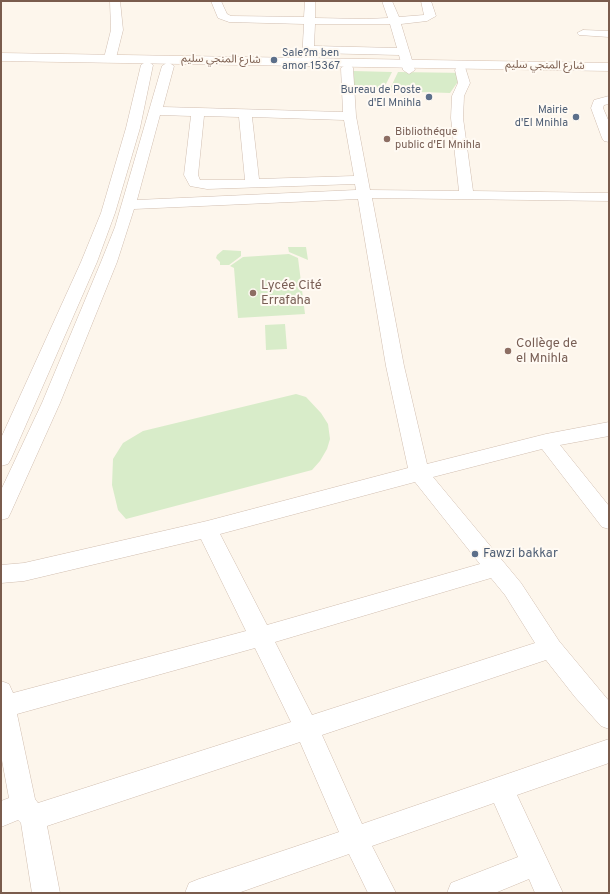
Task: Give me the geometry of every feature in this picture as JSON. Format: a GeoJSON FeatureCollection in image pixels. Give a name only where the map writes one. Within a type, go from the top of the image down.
{"type":"FeatureCollection","features":[{"type":"Feature","properties":{"kind":"main road","name":"شارع المنجي سليم"},"geometry":{"type":"LineString","coordinates":[[1,56],[110,58],[308,55],[408,62],[609,67]]}},
{"type":"Feature","properties":{"kind":"main road","name":"شارع المنجي سليم"},"geometry":{"type":"LineString","coordinates":[[1,63],[347,68],[408,62],[461,70],[609,73]]}},
{"type":"Feature","properties":{"kind":"street"},"geometry":{"type":"LineString","coordinates":[[110,58],[117,30],[115,1]]}},
{"type":"Feature","properties":{"kind":"street"},"geometry":{"type":"LineString","coordinates":[[216,1],[222,16],[229,19],[395,21],[430,16],[426,1]]}},
{"type":"Feature","properties":{"kind":"street"},"geometry":{"type":"LineString","coordinates":[[308,55],[310,1]]}},
{"type":"Feature","properties":{"kind":"street"},"geometry":{"type":"LineString","coordinates":[[387,1],[408,62]]}},
{"type":"Feature","properties":{"kind":"street"},"geometry":{"type":"LineString","coordinates":[[583,34],[609,34]]}},
{"type":"Feature","properties":{"kind":"street"},"geometry":{"type":"LineString","coordinates":[[1,459],[89,262],[108,213],[133,128],[147,65]]}},
{"type":"Feature","properties":{"kind":"street"},"geometry":{"type":"LineString","coordinates":[[1,512],[51,403],[109,262],[128,205],[168,66]]}},
{"type":"Feature","properties":{"kind":"street"},"geometry":{"type":"LineString","coordinates":[[347,68],[350,116],[397,374],[419,473],[517,595],[551,648],[583,689],[609,718]]}},
{"type":"Feature","properties":{"kind":"street"},"geometry":{"type":"LineString","coordinates":[[461,70],[464,83],[458,96],[458,118],[466,194]]}},
{"type":"Feature","properties":{"kind":"street"},"geometry":{"type":"LineString","coordinates":[[609,100],[598,104],[597,108],[609,138]]}},
{"type":"Feature","properties":{"kind":"street"},"geometry":{"type":"LineString","coordinates":[[155,111],[350,116]]}},
{"type":"Feature","properties":{"kind":"street"},"geometry":{"type":"LineString","coordinates":[[198,112],[192,179],[195,183],[252,183],[363,187],[466,194],[609,197]]}},
{"type":"Feature","properties":{"kind":"street"},"geometry":{"type":"LineString","coordinates":[[245,113],[252,183]]}},
{"type":"Feature","properties":{"kind":"street"},"geometry":{"type":"LineString","coordinates":[[128,205],[363,187]]}},
{"type":"Feature","properties":{"kind":"street"},"geometry":{"type":"LineString","coordinates":[[89,262],[109,262]]}},
{"type":"Feature","properties":{"kind":"street"},"geometry":{"type":"LineString","coordinates":[[1,574],[24,572],[207,529],[546,441],[609,429]]}},
{"type":"Feature","properties":{"kind":"street"},"geometry":{"type":"LineString","coordinates":[[546,441],[609,522]]}},
{"type":"Feature","properties":{"kind":"street"},"geometry":{"type":"LineString","coordinates":[[207,529],[306,727],[355,839],[382,893]]}},
{"type":"Feature","properties":{"kind":"street"},"geometry":{"type":"LineString","coordinates":[[46,893],[19,812],[3,700],[260,637],[495,568]]}},
{"type":"Feature","properties":{"kind":"street"},"geometry":{"type":"LineString","coordinates":[[19,812],[306,727],[551,648]]}},
{"type":"Feature","properties":{"kind":"street"},"geometry":{"type":"LineString","coordinates":[[199,893],[609,751]]}},
{"type":"Feature","properties":{"kind":"street"},"geometry":{"type":"LineString","coordinates":[[500,788],[534,864],[549,893]]}},
{"type":"Feature","properties":{"kind":"street"},"geometry":{"type":"LineString","coordinates":[[461,893],[534,864]]}},
{"type":"Feature","properties":{"kind":"green space"},"geometry":{"type":"Polygon","coordinates":[[[349,72],[392,72],[383,90],[346,90],[349,72]]]}},
{"type":"Feature","properties":{"kind":"green space"},"geometry":{"type":"Polygon","coordinates":[[[398,72],[467,73],[468,78],[457,83],[450,93],[389,91],[398,72]]]}},
{"type":"Feature","properties":{"kind":"green space"},"geometry":{"type":"Polygon","coordinates":[[[288,247],[306,247],[308,260],[289,252],[288,247]]]}},
{"type":"Feature","properties":{"kind":"green space"},"geometry":{"type":"Polygon","coordinates":[[[223,250],[241,251],[241,256],[229,265],[220,265],[220,262],[216,258],[217,255],[223,250]]]}},
{"type":"Feature","properties":{"kind":"green space"},"geometry":{"type":"Polygon","coordinates":[[[289,254],[298,258],[305,314],[238,318],[234,268],[230,266],[243,257],[289,254]]]}},
{"type":"Feature","properties":{"kind":"green space"},"geometry":{"type":"Polygon","coordinates":[[[285,324],[287,349],[266,350],[265,325],[285,324]]]}},
{"type":"Feature","properties":{"kind":"green space"},"geometry":{"type":"Polygon","coordinates":[[[296,394],[306,397],[321,413],[328,424],[330,439],[327,449],[320,461],[312,470],[126,519],[118,510],[112,485],[113,459],[123,443],[143,431],[296,394]]]}},
{"type":"Feature","properties":{"kind":"place","name":"Sale?m ben amor 15367"},"geometry":{"type":"Point","coordinates":[274,60]}},
{"type":"Feature","properties":{"kind":"place","name":"Bureau de Poste d'El Mnihla"},"geometry":{"type":"Point","coordinates":[429,97]}},
{"type":"Feature","properties":{"kind":"place","name":"Mairie d'El Mnihla"},"geometry":{"type":"Point","coordinates":[576,117]}},
{"type":"Feature","properties":{"kind":"place","name":"Bibliothéque public d'El Mnihla"},"geometry":{"type":"Point","coordinates":[387,139]}},
{"type":"Feature","properties":{"kind":"place","name":"Lycée Cité Errafaha"},"geometry":{"type":"Point","coordinates":[253,293]}},
{"type":"Feature","properties":{"kind":"place","name":"Collège de el Mnihla"},"geometry":{"type":"Point","coordinates":[508,351]}},
{"type":"Feature","properties":{"kind":"place","name":"Fawzi bakkar"},"geometry":{"type":"Point","coordinates":[475,554]}}]}
